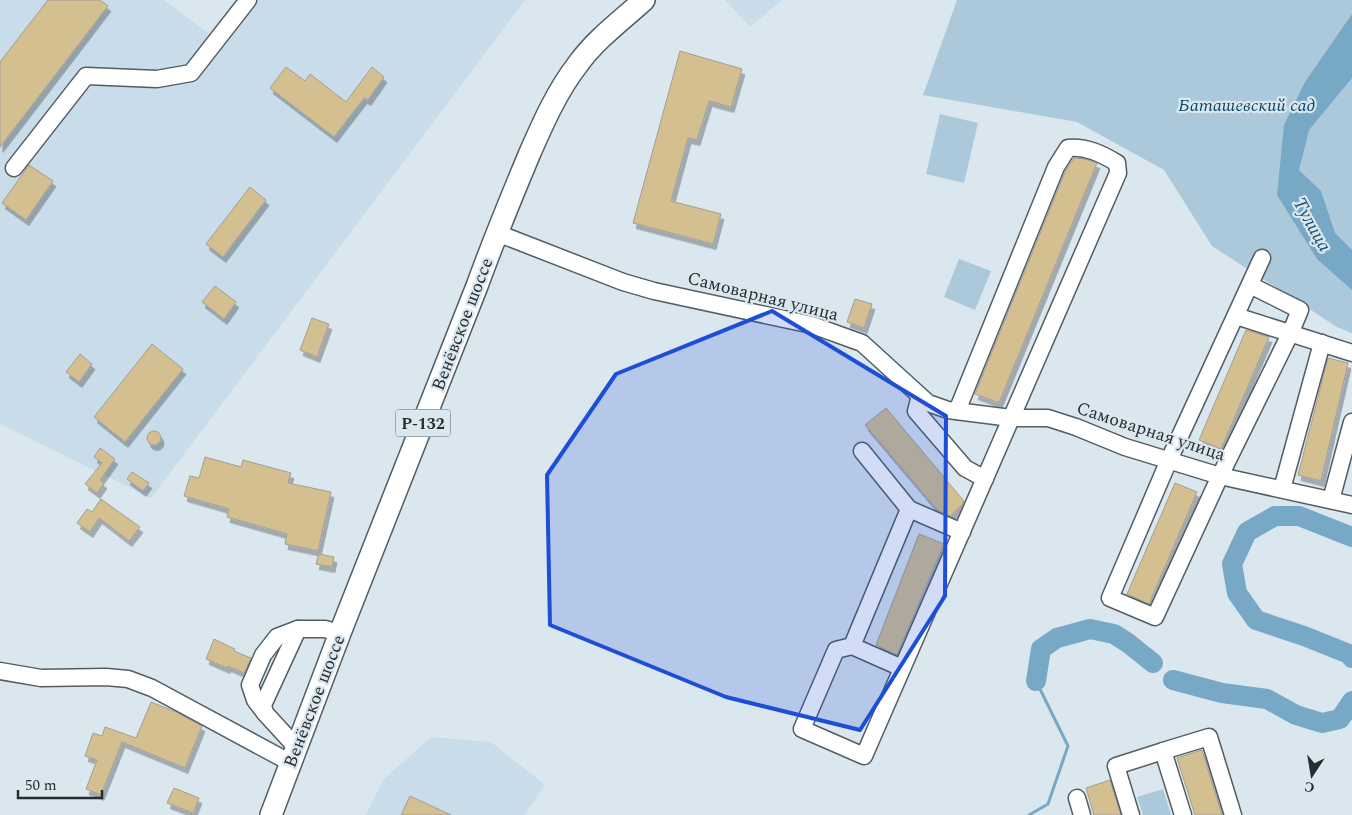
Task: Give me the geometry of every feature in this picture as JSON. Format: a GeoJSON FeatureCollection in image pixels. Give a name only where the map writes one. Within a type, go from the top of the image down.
{"type":"FeatureCollection","features":[{"type":"Feature","properties":{"kind":"main road","name":"Венёвское шоссе"},"geometry":{"type":"LineString","coordinates":[[271,815],[340,633],[474,296],[496,233],[545,119],[561,87],[579,62],[644,0]]}},
{"type":"Feature","properties":{"kind":"street"},"geometry":{"type":"LineString","coordinates":[[14,168],[86,76],[157,79],[192,73],[248,0]]}},
{"type":"Feature","properties":{"kind":"street"},"geometry":{"type":"LineString","coordinates":[[902,668],[852,646],[836,650],[802,729],[864,756],[1118,173],[1117,163],[1105,156],[1080,147],[1068,148],[1056,167],[957,411]]}},
{"type":"Feature","properties":{"kind":"street","name":"Самоварная улица"},"geometry":{"type":"LineString","coordinates":[[496,233],[623,282],[654,291],[812,325],[862,343],[928,403],[948,410],[1011,418],[1048,418],[1125,447],[1220,476],[1352,505]]}},
{"type":"Feature","properties":{"kind":"street"},"geometry":{"type":"LineString","coordinates":[[1250,285],[1300,310],[1220,476],[1155,618],[1110,598],[1169,460],[1262,258]]}},
{"type":"Feature","properties":{"kind":"street"},"geometry":{"type":"LineString","coordinates":[[1236,316],[1352,353]]}},
{"type":"Feature","properties":{"kind":"street"},"geometry":{"type":"LineString","coordinates":[[1282,489],[1322,343]]}},
{"type":"Feature","properties":{"kind":"street"},"geometry":{"type":"LineString","coordinates":[[920,396],[916,410],[965,468],[985,479]]}},
{"type":"Feature","properties":{"kind":"street"},"geometry":{"type":"LineString","coordinates":[[1331,500],[1352,422]]}},
{"type":"Feature","properties":{"kind":"street"},"geometry":{"type":"LineString","coordinates":[[862,451],[909,509],[962,532]]}},
{"type":"Feature","properties":{"kind":"street"},"geometry":{"type":"LineString","coordinates":[[852,646],[909,509]]}},
{"type":"Feature","properties":{"kind":"street"},"geometry":{"type":"LineString","coordinates":[[294,756],[265,714],[264,705],[298,628],[325,628],[340,633]]}},
{"type":"Feature","properties":{"kind":"street"},"geometry":{"type":"LineString","coordinates":[[0,670],[41,678],[106,677],[128,679],[152,688],[294,756]]}},
{"type":"Feature","properties":{"kind":"street"},"geometry":{"type":"LineString","coordinates":[[1131,815],[1116,766],[1208,737],[1233,815]]}},
{"type":"Feature","properties":{"kind":"street"},"geometry":{"type":"LineString","coordinates":[[1163,751],[1183,815]]}},
{"type":"Feature","properties":{"kind":"street"},"geometry":{"type":"LineString","coordinates":[[1076,798],[1082,815]]}},
{"type":"Feature","properties":{"kind":"highlighted area"},"geometry":{"type":"Polygon","coordinates":[[[772,311],[946,416],[945,596],[860,730],[726,697],[550,625],[547,475],[616,374],[772,311]]]}},
{"type":"Feature","properties":{"kind":"shaded area"},"geometry":{"type":"Polygon","coordinates":[[[0,0],[164,0],[216,39],[242,0],[525,0],[151,498],[0,424],[0,0]]]}},
{"type":"Feature","properties":{"kind":"shaded area"},"geometry":{"type":"Polygon","coordinates":[[[725,0],[782,0],[750,27],[725,0]]]}},
{"type":"Feature","properties":{"kind":"shaded area"},"geometry":{"type":"Polygon","coordinates":[[[431,737],[491,742],[545,785],[524,815],[366,815],[384,779],[431,737]]]}},
{"type":"Feature","properties":{"kind":"green space","name":"Баташевский сад"},"geometry":{"type":"Polygon","coordinates":[[[957,0],[1352,0],[1352,333],[1337,327],[1212,246],[1164,170],[1077,122],[923,95],[957,0]]]}},
{"type":"Feature","properties":{"kind":"green space"},"geometry":{"type":"Polygon","coordinates":[[[940,114],[978,123],[964,183],[926,174],[940,114]]]}},
{"type":"Feature","properties":{"kind":"green space"},"geometry":{"type":"Polygon","coordinates":[[[959,259],[991,271],[975,310],[944,297],[959,259]]]}},
{"type":"Feature","properties":{"kind":"green space"},"geometry":{"type":"Polygon","coordinates":[[[1163,789],[1171,815],[1143,815],[1137,797],[1163,789]]]}},
{"type":"Feature","properties":{"kind":"water","name":"Тулица"},"geometry":{"type":"Polygon","coordinates":[[[1352,14],[1352,78],[1309,130],[1299,170],[1321,191],[1335,233],[1352,250],[1352,290],[1317,259],[1277,195],[1284,125],[1305,82],[1352,14]]]}},
{"type":"Feature","properties":{"kind":"building"},"geometry":{"type":"Polygon","coordinates":[[[48,0],[100,0],[108,6],[0,147],[0,62],[48,0]]]}},
{"type":"Feature","properties":{"kind":"building"},"geometry":{"type":"Polygon","coordinates":[[[680,51],[742,69],[731,107],[709,101],[697,140],[688,138],[671,201],[721,214],[713,244],[633,223],[680,51]]]}},
{"type":"Feature","properties":{"kind":"building"},"geometry":{"type":"Polygon","coordinates":[[[286,67],[305,81],[310,74],[346,102],[372,67],[384,77],[368,100],[364,98],[334,137],[270,88],[286,67]]]}},
{"type":"Feature","properties":{"kind":"building"},"geometry":{"type":"Polygon","coordinates":[[[1074,158],[1097,163],[999,403],[975,394],[1065,172],[1074,158]]]}},
{"type":"Feature","properties":{"kind":"building"},"geometry":{"type":"Polygon","coordinates":[[[29,165],[53,181],[26,220],[2,203],[29,165]]]}},
{"type":"Feature","properties":{"kind":"building"},"geometry":{"type":"Polygon","coordinates":[[[250,187],[266,200],[223,257],[206,244],[250,187]]]}},
{"type":"Feature","properties":{"kind":"building"},"geometry":{"type":"Polygon","coordinates":[[[215,286],[236,302],[224,319],[202,302],[215,286]]]}},
{"type":"Feature","properties":{"kind":"building"},"geometry":{"type":"Polygon","coordinates":[[[855,299],[872,304],[864,328],[847,322],[855,299]]]}},
{"type":"Feature","properties":{"kind":"building"},"geometry":{"type":"Polygon","coordinates":[[[312,318],[329,324],[317,357],[300,350],[312,318]]]}},
{"type":"Feature","properties":{"kind":"building"},"geometry":{"type":"Polygon","coordinates":[[[1246,330],[1269,337],[1221,449],[1199,440],[1246,330]]]}},
{"type":"Feature","properties":{"kind":"building"},"geometry":{"type":"Polygon","coordinates":[[[152,344],[183,369],[125,442],[94,417],[152,344]]]}},
{"type":"Feature","properties":{"kind":"building"},"geometry":{"type":"Polygon","coordinates":[[[80,354],[92,364],[79,382],[66,372],[80,354]]]}},
{"type":"Feature","properties":{"kind":"building"},"geometry":{"type":"Polygon","coordinates":[[[1328,358],[1348,363],[1321,481],[1298,475],[1328,358]]]}},
{"type":"Feature","properties":{"kind":"building"},"geometry":{"type":"Polygon","coordinates":[[[886,408],[964,501],[950,516],[937,510],[865,425],[886,408]]]}},
{"type":"Feature","properties":{"kind":"building"},"geometry":{"type":"Polygon","coordinates":[[[154,431],[159,433],[161,438],[159,443],[154,445],[149,443],[147,438],[149,433],[154,431]]]}},
{"type":"Feature","properties":{"kind":"building"},"geometry":{"type":"Polygon","coordinates":[[[100,448],[115,459],[100,480],[104,483],[97,493],[85,484],[102,463],[94,457],[100,448]]]}},
{"type":"Feature","properties":{"kind":"building"},"geometry":{"type":"Polygon","coordinates":[[[205,457],[241,467],[243,460],[291,473],[288,483],[331,492],[318,551],[285,544],[287,534],[227,517],[229,509],[184,496],[190,476],[199,478],[205,457]]]}},
{"type":"Feature","properties":{"kind":"building"},"geometry":{"type":"Polygon","coordinates":[[[132,472],[149,483],[143,491],[127,479],[132,472]]]}},
{"type":"Feature","properties":{"kind":"building"},"geometry":{"type":"Polygon","coordinates":[[[1175,483],[1197,492],[1149,604],[1127,594],[1175,483]]]}},
{"type":"Feature","properties":{"kind":"building"},"geometry":{"type":"Polygon","coordinates":[[[101,499],[140,527],[129,541],[99,518],[90,532],[77,523],[87,509],[92,512],[101,499]]]}},
{"type":"Feature","properties":{"kind":"building"},"geometry":{"type":"Polygon","coordinates":[[[919,534],[944,544],[897,655],[876,645],[919,534]]]}},
{"type":"Feature","properties":{"kind":"building"},"geometry":{"type":"Polygon","coordinates":[[[319,554],[334,557],[332,567],[316,564],[319,554]]]}},
{"type":"Feature","properties":{"kind":"building"},"geometry":{"type":"Polygon","coordinates":[[[214,639],[235,649],[234,651],[251,658],[244,673],[206,659],[214,639]]]}},
{"type":"Feature","properties":{"kind":"building"},"geometry":{"type":"Polygon","coordinates":[[[151,702],[176,712],[202,726],[185,768],[122,742],[101,795],[86,789],[97,760],[85,756],[93,733],[102,736],[105,727],[136,738],[151,702]]]}},
{"type":"Feature","properties":{"kind":"building"},"geometry":{"type":"Polygon","coordinates":[[[1202,750],[1222,815],[1195,815],[1177,758],[1202,750]]]}},
{"type":"Feature","properties":{"kind":"building"},"geometry":{"type":"Polygon","coordinates":[[[1110,780],[1121,815],[1094,815],[1086,788],[1110,780]]]}},
{"type":"Feature","properties":{"kind":"building"},"geometry":{"type":"Polygon","coordinates":[[[174,788],[199,798],[193,813],[167,803],[174,788]]]}},
{"type":"Feature","properties":{"kind":"building"},"geometry":{"type":"Polygon","coordinates":[[[410,796],[451,815],[401,815],[410,796]]]}},
{"type":"Feature","properties":{"kind":"waterway"},"geometry":{"type":"LineString","coordinates":[[1352,537],[1299,516],[1275,516],[1247,532],[1232,564],[1237,593],[1256,620],[1304,636],[1349,654],[1352,658]]}},
{"type":"Feature","properties":{"kind":"waterway"},"geometry":{"type":"LineString","coordinates":[[1036,681],[1041,649],[1057,638],[1090,629],[1114,634],[1153,663]]}},
{"type":"Feature","properties":{"kind":"waterway"},"geometry":{"type":"LineString","coordinates":[[1173,680],[1222,693],[1267,699],[1296,715],[1322,723],[1340,719],[1352,701]]}},
{"type":"Feature","properties":{"kind":"waterway"},"geometry":{"type":"LineString","coordinates":[[1029,815],[1048,804],[1068,746],[1036,681]]}}]}
